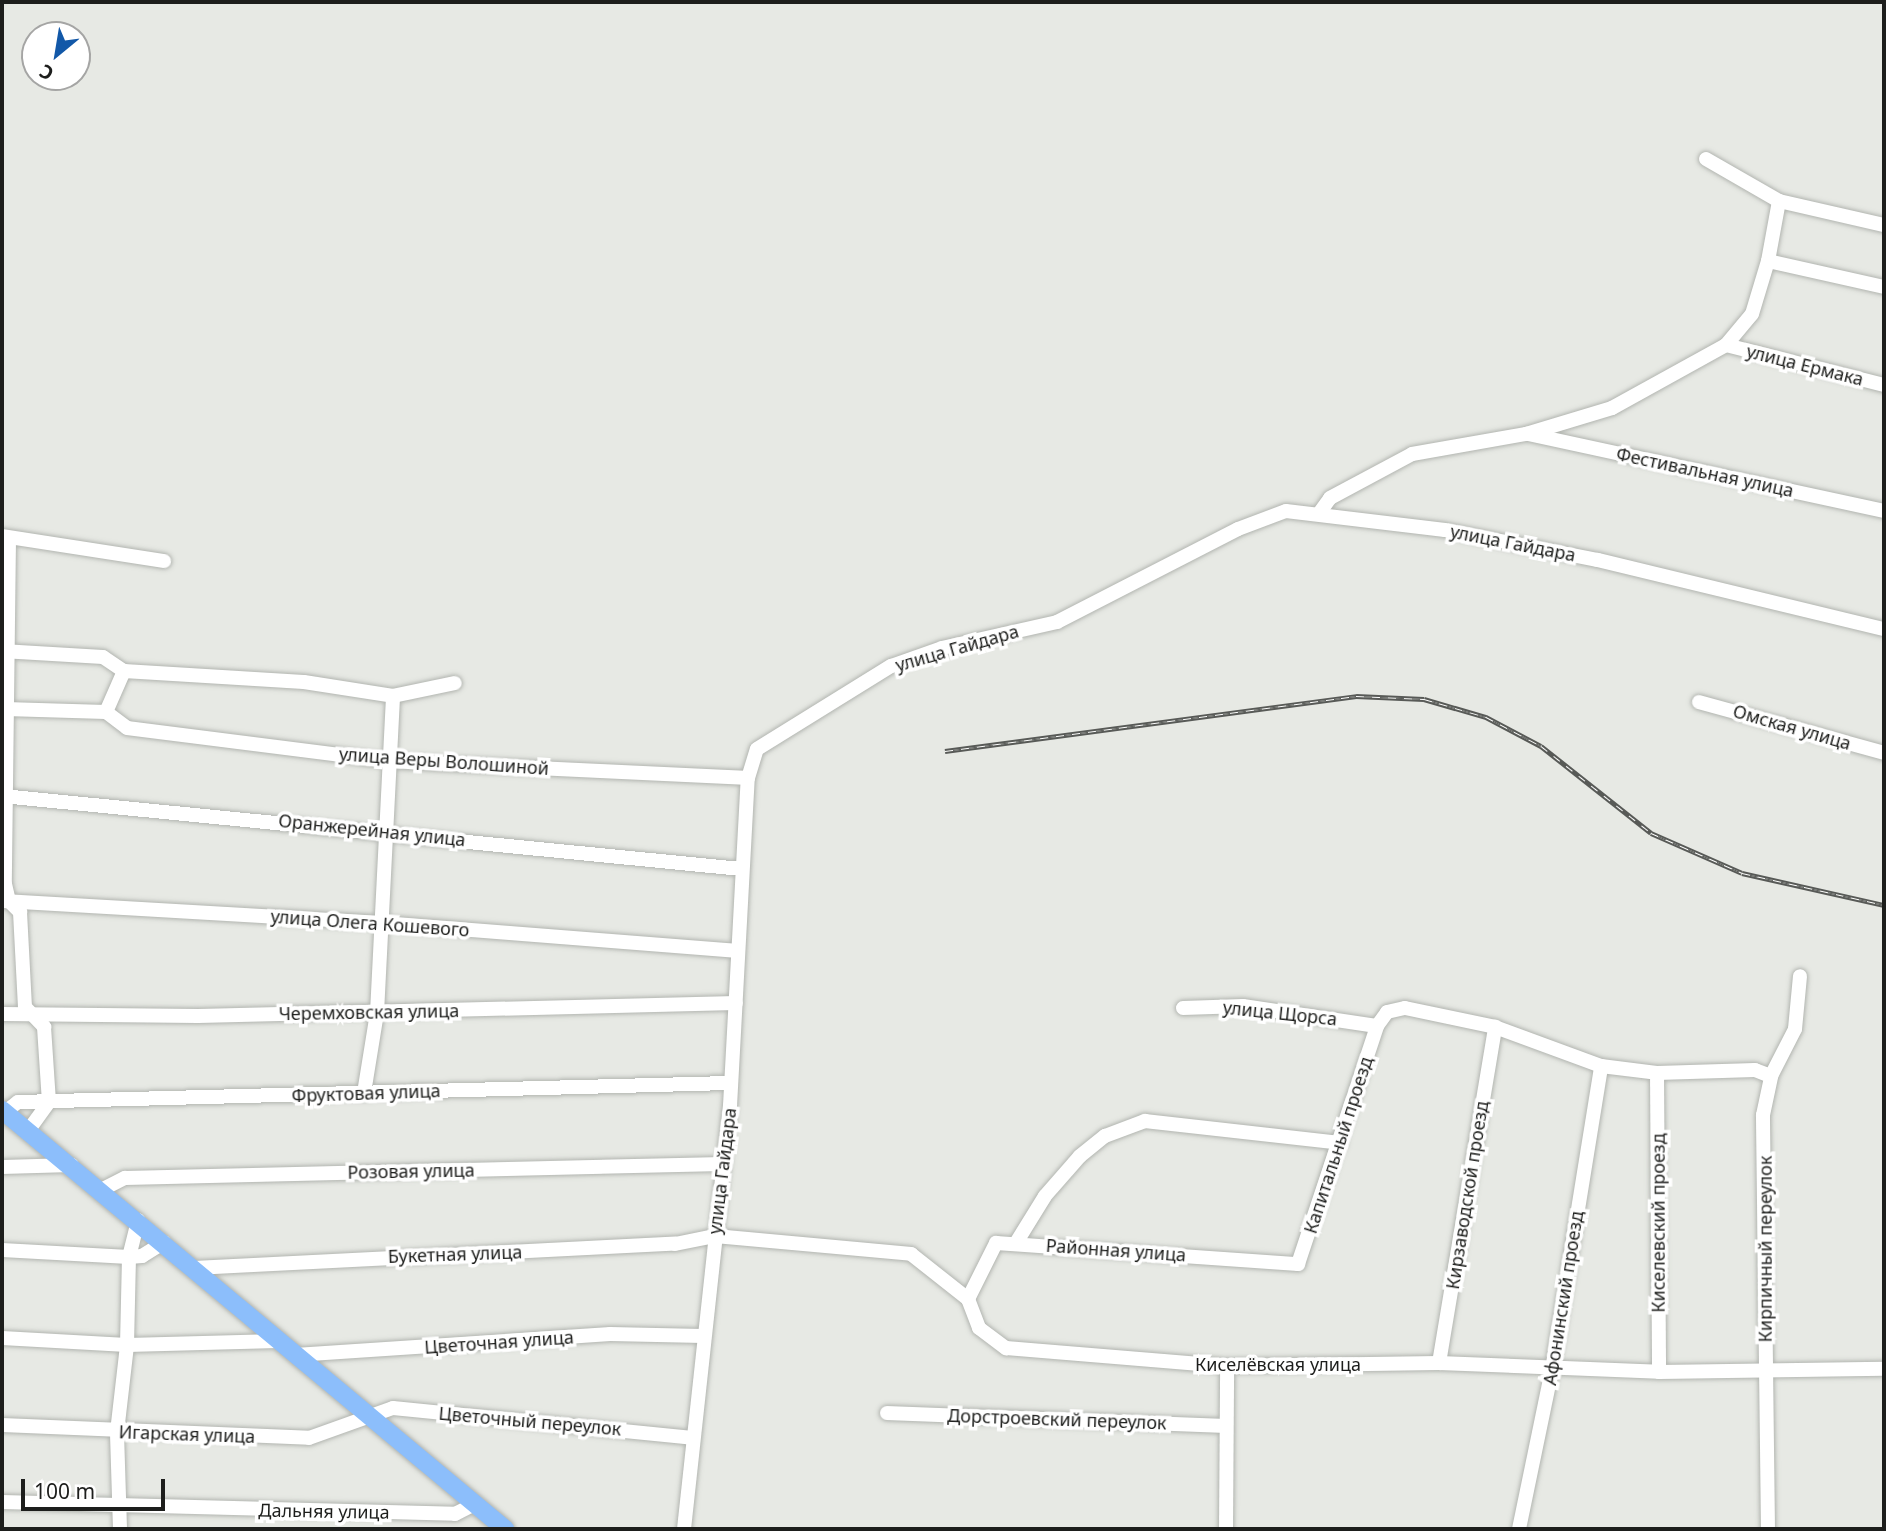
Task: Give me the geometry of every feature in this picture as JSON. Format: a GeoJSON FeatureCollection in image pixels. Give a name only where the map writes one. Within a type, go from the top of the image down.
{"type":"FeatureCollection","features":[{"type":"Feature","properties":{"kind":"main road"},"geometry":{"type":"LineString","coordinates":[[3,1111],[72,1165],[278,1341],[505,1529]]}},
{"type":"Feature","properties":{"kind":"street"},"geometry":{"type":"LineString","coordinates":[[1706,159],[1779,201],[1884,225]]}},
{"type":"Feature","properties":{"kind":"street"},"geometry":{"type":"LineString","coordinates":[[1320,512],[1330,498],[1412,454],[1526,434],[1612,408],[1726,345],[1752,314],[1768,261],[1779,201]]}},
{"type":"Feature","properties":{"kind":"street"},"geometry":{"type":"LineString","coordinates":[[1768,261],[1884,287]]}},
{"type":"Feature","properties":{"kind":"street","name":"улица Ермака"},"geometry":{"type":"LineString","coordinates":[[1726,345],[1884,385]]}},
{"type":"Feature","properties":{"kind":"street","name":"Фестивальная улица"},"geometry":{"type":"LineString","coordinates":[[1526,434],[1884,511]]}},
{"type":"Feature","properties":{"kind":"street","name":"улица Гайдара"},"geometry":{"type":"LineString","coordinates":[[684,1529],[731,1083],[748,778],[757,749],[891,666],[942,649],[1057,622],[1238,529],[1286,511],[1320,512],[1445,530],[1585,558],[1884,629]]}},
{"type":"Feature","properties":{"kind":"street"},"geometry":{"type":"LineString","coordinates":[[28,1131],[49,1102],[44,1027],[25,1007],[20,912],[5,901],[5,538],[164,561]]}},
{"type":"Feature","properties":{"kind":"street"},"geometry":{"type":"LineString","coordinates":[[2,560],[7,576]]}},
{"type":"Feature","properties":{"kind":"street"},"geometry":{"type":"LineString","coordinates":[[4,651],[103,657],[124,671],[304,682],[393,696],[455,683]]}},
{"type":"Feature","properties":{"kind":"street"},"geometry":{"type":"LineString","coordinates":[[5,709],[106,712],[124,671]]}},
{"type":"Feature","properties":{"kind":"street"},"geometry":{"type":"LineString","coordinates":[[365,1093],[377,1013],[383,923],[384,830],[393,696]]}},
{"type":"Feature","properties":{"kind":"street","name":"Омская улица"},"geometry":{"type":"LineString","coordinates":[[1699,702],[1884,753]]}},
{"type":"Feature","properties":{"kind":"street","name":"улица Веры Волошиной"},"geometry":{"type":"LineString","coordinates":[[106,712],[127,727],[389,761],[748,778]]}},
{"type":"Feature","properties":{"kind":"street","name":"Оранжерейная улица"},"geometry":{"type":"LineString","coordinates":[[3,796],[384,830],[741,869]]}},
{"type":"Feature","properties":{"kind":"street","name":"улица Олега Кошевого"},"geometry":{"type":"LineString","coordinates":[[5,901],[383,923],[738,951]]}},
{"type":"Feature","properties":{"kind":"street","name":"Кирпичный переулок"},"geometry":{"type":"LineString","coordinates":[[1768,1529],[1763,1115],[1771,1076],[1795,1029],[1800,976]]}},
{"type":"Feature","properties":{"kind":"street","name":"Черемховская улица"},"geometry":{"type":"LineString","coordinates":[[2,1014],[377,1013],[736,1003]]}},
{"type":"Feature","properties":{"kind":"street","name":"улица Щорса"},"geometry":{"type":"LineString","coordinates":[[1183,1009],[1243,1006],[1377,1026]]}},
{"type":"Feature","properties":{"kind":"street"},"geometry":{"type":"LineString","coordinates":[[1377,1026],[1387,1012],[1405,1008],[1495,1027],[1601,1066],[1657,1073],[1755,1070],[1771,1076]]}},
{"type":"Feature","properties":{"kind":"street","name":"Капитальный проезд"},"geometry":{"type":"LineString","coordinates":[[1298,1264],[1377,1026]]}},
{"type":"Feature","properties":{"kind":"street","name":"Кирзаводской проезд"},"geometry":{"type":"LineString","coordinates":[[1439,1363],[1495,1027]]}},
{"type":"Feature","properties":{"kind":"street","name":"Афонинский проезд"},"geometry":{"type":"LineString","coordinates":[[1518,1529],[1552,1370],[1601,1066]]}},
{"type":"Feature","properties":{"kind":"street","name":"Киселевский проезд"},"geometry":{"type":"LineString","coordinates":[[1657,1073],[1659,1372]]}},
{"type":"Feature","properties":{"kind":"street","name":"Фруктовая улица"},"geometry":{"type":"LineString","coordinates":[[3,1111],[18,1102],[731,1083]]}},
{"type":"Feature","properties":{"kind":"street"},"geometry":{"type":"LineString","coordinates":[[968,1299],[996,1243],[1016,1243],[1045,1196],[1080,1156],[1105,1136],[1145,1121],[1340,1143]]}},
{"type":"Feature","properties":{"kind":"street","name":"Розовая улица"},"geometry":{"type":"LineString","coordinates":[[102,1190],[125,1178],[723,1164]]}},
{"type":"Feature","properties":{"kind":"street"},"geometry":{"type":"LineString","coordinates":[[2,1167],[72,1165]]}},
{"type":"Feature","properties":{"kind":"street"},"geometry":{"type":"LineString","coordinates":[[120,1529],[117,1432],[127,1345],[129,1257],[138,1220]]}},
{"type":"Feature","properties":{"kind":"street","name":"Киселёвская улица"},"geometry":{"type":"LineString","coordinates":[[715,1236],[911,1254],[968,1299],[979,1328],[1006,1348],[1227,1366],[1439,1363],[1552,1370],[1659,1372],[1884,1369]]}},
{"type":"Feature","properties":{"kind":"street","name":"Букетная улица"},"geometry":{"type":"LineString","coordinates":[[194,1268],[675,1244],[715,1236]]}},
{"type":"Feature","properties":{"kind":"street"},"geometry":{"type":"LineString","coordinates":[[2,1250],[129,1257],[142,1256],[164,1242]]}},
{"type":"Feature","properties":{"kind":"street","name":"Районная улица"},"geometry":{"type":"LineString","coordinates":[[1016,1243],[1298,1264]]}},
{"type":"Feature","properties":{"kind":"street","name":"Цветочная улица"},"geometry":{"type":"LineString","coordinates":[[295,1355],[610,1334],[703,1335]]}},
{"type":"Feature","properties":{"kind":"street"},"geometry":{"type":"LineString","coordinates":[[2,1338],[127,1345],[278,1341]]}},
{"type":"Feature","properties":{"kind":"street"},"geometry":{"type":"LineString","coordinates":[[1226,1529],[1227,1366]]}},
{"type":"Feature","properties":{"kind":"street","name":"Цветочный переулок"},"geometry":{"type":"LineString","coordinates":[[368,1416],[393,1408],[693,1438]]}},
{"type":"Feature","properties":{"kind":"street","name":"Дорстроевский переулок"},"geometry":{"type":"LineString","coordinates":[[887,1413],[1226,1426]]}},
{"type":"Feature","properties":{"kind":"street","name":"Игарская улица"},"geometry":{"type":"LineString","coordinates":[[2,1425],[117,1432],[309,1438],[333,1433],[368,1416]]}},
{"type":"Feature","properties":{"kind":"street","name":"Дальняя улица"},"geometry":{"type":"LineString","coordinates":[[2,1502],[456,1514],[475,1504]]}},
{"type":"Feature","properties":{"kind":"railway"},"geometry":{"type":"LineString","coordinates":[[945,751],[1356,696],[1424,699],[1486,717],[1541,746],[1651,833],[1742,873],[1884,905]]}}]}
